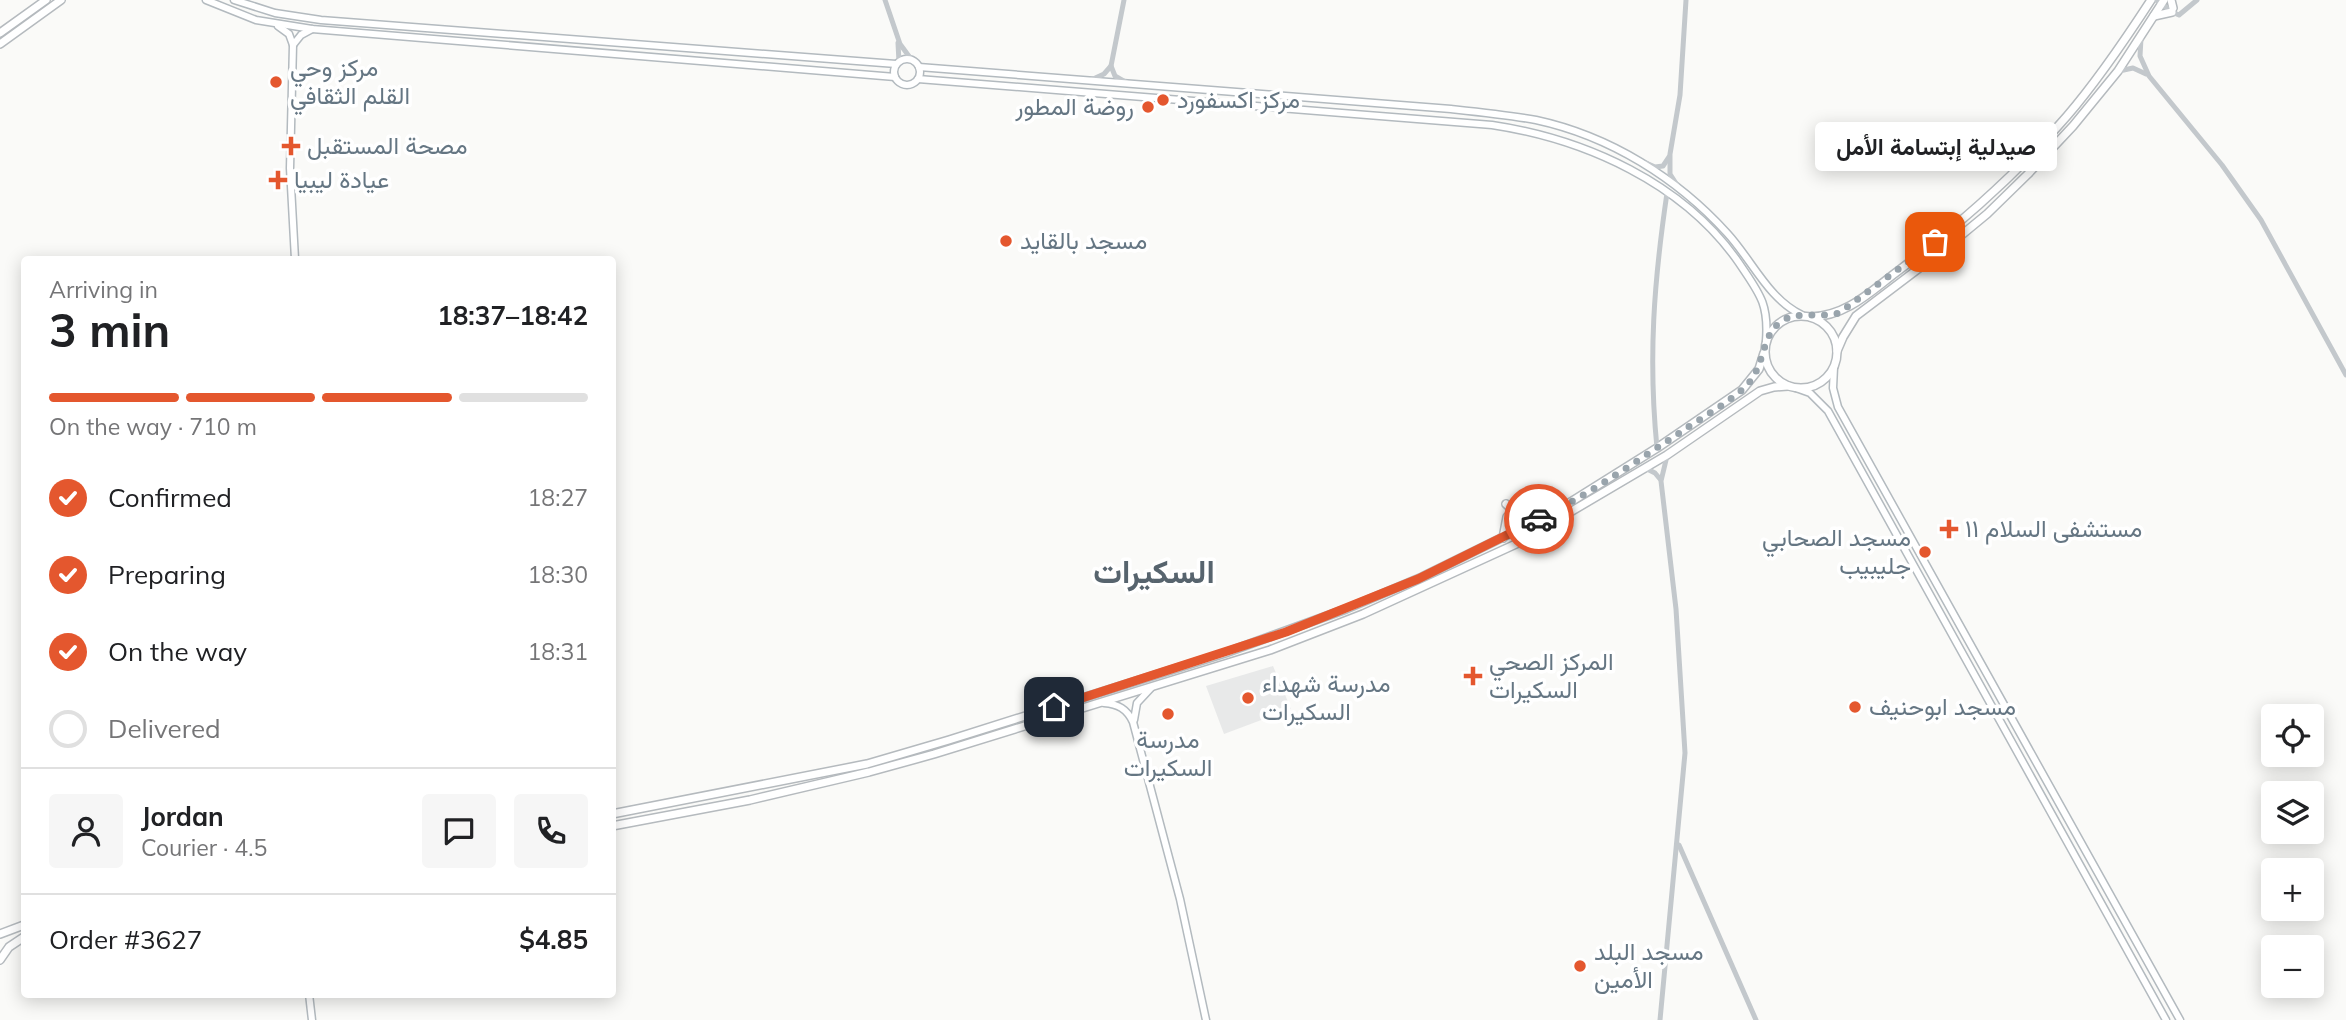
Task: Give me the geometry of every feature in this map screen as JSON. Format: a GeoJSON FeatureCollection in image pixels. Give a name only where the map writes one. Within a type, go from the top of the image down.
{"type":"FeatureCollection","features":[{"type":"Feature","properties":{"kind":"main road"},"geometry":{"type":"LineString","coordinates":[[0,33],[46,0]]}},
{"type":"Feature","properties":{"kind":"main road"},"geometry":{"type":"LineString","coordinates":[[0,44],[61,0]]}},
{"type":"Feature","properties":{"kind":"main road"},"geometry":{"type":"LineString","coordinates":[[206,0],[235,13],[274,24],[312,29],[895,77]]}},
{"type":"Feature","properties":{"kind":"main road"},"geometry":{"type":"LineString","coordinates":[[234,0],[297,17],[898,63],[911,60],[919,66],[1451,109],[1539,121],[1592,139],[1644,162],[1676,185],[1699,204],[1742,250],[1778,300],[1788,309],[1820,320],[1833,334],[1837,351]]}},
{"type":"Feature","properties":{"kind":"main road"},"geometry":{"type":"LineString","coordinates":[[2160,1],[2154,16],[2118,71],[2073,126],[1987,214],[1856,316],[1837,351],[1833,388],[1838,407],[2180,1020]]}},
{"type":"Feature","properties":{"kind":"main road"},"geometry":{"type":"LineString","coordinates":[[1811,317],[1827,316],[1851,306],[1981,203],[2067,116],[2160,1]]}},
{"type":"Feature","properties":{"kind":"main road"},"geometry":{"type":"LineString","coordinates":[[2154,16],[2173,8]]}},
{"type":"Feature","properties":{"kind":"main road"},"geometry":{"type":"LineString","coordinates":[[274,24],[289,33],[293,45],[290,156],[295,256]]}},
{"type":"Feature","properties":{"kind":"main road"},"geometry":{"type":"LineString","coordinates":[[293,45],[301,35],[312,29]]}},
{"type":"Feature","properties":{"kind":"main road"},"geometry":{"type":"LineString","coordinates":[[531,36],[531,46]]}},
{"type":"Feature","properties":{"kind":"main road"},"geometry":{"type":"LineString","coordinates":[[616,813],[867,764],[1286,632],[1418,579],[1558,510],[1657,448],[1742,390],[1759,369],[1766,341],[1767,312],[1752,281],[1716,234],[1667,193],[1612,160],[1560,140],[1514,128],[1450,121],[918,79],[908,85],[895,77],[894,71],[898,63]]}},
{"type":"Feature","properties":{"kind":"main road"},"geometry":{"type":"LineString","coordinates":[[918,79],[919,66]]}},
{"type":"Feature","properties":{"kind":"main road"},"geometry":{"type":"LineString","coordinates":[[1450,121],[1451,109]]}},
{"type":"Feature","properties":{"kind":"main road"},"geometry":{"type":"LineString","coordinates":[[1766,341],[1780,322],[1802,315]]}},
{"type":"Feature","properties":{"kind":"main road"},"geometry":{"type":"LineString","coordinates":[[1764,353],[1774,376],[1792,387],[1810,393],[1828,411],[2166,1020]]}},
{"type":"Feature","properties":{"kind":"main road"},"geometry":{"type":"LineString","coordinates":[[616,825],[750,800],[869,772],[1270,650],[1363,614],[1516,544],[1667,455],[1760,391],[1773,387],[1805,388],[1822,381],[1834,367]]}},
{"type":"Feature","properties":{"kind":"main road"},"geometry":{"type":"LineString","coordinates":[[1506,504],[1518,515],[1536,521]]}},
{"type":"Feature","properties":{"kind":"main road"},"geometry":{"type":"LineString","coordinates":[[1503,538],[1507,517]]}},
{"type":"Feature","properties":{"kind":"main road"},"geometry":{"type":"LineString","coordinates":[[1133,722],[1138,703],[1155,685]]}},
{"type":"Feature","properties":{"kind":"main road"},"geometry":{"type":"LineString","coordinates":[[1098,704],[1110,703],[1122,707],[1133,722],[1180,899],[1206,1020]]}},
{"type":"Feature","properties":{"kind":"main road"},"geometry":{"type":"LineString","coordinates":[[867,764],[869,772]]}},
{"type":"Feature","properties":{"kind":"main road"},"geometry":{"type":"LineString","coordinates":[[0,932],[21,926]]}},
{"type":"Feature","properties":{"kind":"main road"},"geometry":{"type":"LineString","coordinates":[[0,946],[21,938]]}},
{"type":"Feature","properties":{"kind":"main road"},"geometry":{"type":"LineString","coordinates":[[0,960],[9,947],[21,939]]}},
{"type":"Feature","properties":{"kind":"main road"},"geometry":{"type":"LineString","coordinates":[[309,998],[312,1020]]}},
{"type":"Feature","properties":{"kind":"street"},"geometry":{"type":"LineString","coordinates":[[885,0],[897,37],[911,60]]}},
{"type":"Feature","properties":{"kind":"street"},"geometry":{"type":"LineString","coordinates":[[1091,80],[1104,74],[1111,66],[1124,0]]}},
{"type":"Feature","properties":{"kind":"street"},"geometry":{"type":"LineString","coordinates":[[1676,185],[1670,173],[1670,154],[1680,95],[1686,0]]}},
{"type":"Feature","properties":{"kind":"street"},"geometry":{"type":"LineString","coordinates":[[2160,1],[2184,12],[2197,0]]}},
{"type":"Feature","properties":{"kind":"street"},"geometry":{"type":"LineString","coordinates":[[897,37],[898,63]]}},
{"type":"Feature","properties":{"kind":"street"},"geometry":{"type":"LineString","coordinates":[[2141,37],[2140,55],[2149,76],[2222,165],[2261,220],[2346,375]]}},
{"type":"Feature","properties":{"kind":"street"},"geometry":{"type":"LineString","coordinates":[[1111,66],[1115,76],[1127,83]]}},
{"type":"Feature","properties":{"kind":"street"},"geometry":{"type":"LineString","coordinates":[[2118,71],[2133,68],[2149,76]]}},
{"type":"Feature","properties":{"kind":"street"},"geometry":{"type":"LineString","coordinates":[[1644,162],[1655,167],[1662,166],[1670,154]]}},
{"type":"Feature","properties":{"kind":"street"},"geometry":{"type":"LineString","coordinates":[[1657,448],[1651,391],[1651,349],[1654,289],[1667,193]]}},
{"type":"Feature","properties":{"kind":"street"},"geometry":{"type":"LineString","coordinates":[[1660,1020],[1685,753],[1676,609],[1661,481],[1667,455]]}},
{"type":"Feature","properties":{"kind":"street"},"geometry":{"type":"LineString","coordinates":[[1645,468],[1655,472],[1661,481]]}},
{"type":"Feature","properties":{"kind":"street"},"geometry":{"type":"LineString","coordinates":[[1678,842],[1756,1020]]}},
{"type":"Feature","properties":{"kind":"shaded area","name":"مدرسة شهداء السكيرات"},"geometry":{"type":"Polygon","coordinates":[[[1273,666],[1291,709],[1224,734],[1206,686],[1273,666]]]}},
{"type":"Feature","properties":{"kind":"way so far"},"geometry":{"type":"LineString","coordinates":[[1539,519],[1657,448],[1742,390],[1759,369],[1769,334],[1780,322],[1794,316],[1827,316],[1839,313],[1935,242]]}},
{"type":"Feature","properties":{"kind":"place","name":"مركز وحي القلم الثقافي"},"geometry":{"type":"Point","coordinates":[276,82]}},
{"type":"Feature","properties":{"kind":"place","name":"مركز اكسفورد"},"geometry":{"type":"Point","coordinates":[1163,100]}},
{"type":"Feature","properties":{"kind":"place","name":"روضة المطور"},"geometry":{"type":"Point","coordinates":[1148,107]}},
{"type":"Feature","properties":{"kind":"place","name":"مصحة المستقبل"},"geometry":{"type":"Point","coordinates":[291,146]}},
{"type":"Feature","properties":{"kind":"place","name":"عيادة ليبيا"},"geometry":{"type":"Point","coordinates":[278,180]}},
{"type":"Feature","properties":{"kind":"place","name":"مسجد بالقايد"},"geometry":{"type":"Point","coordinates":[1006,241]}},
{"type":"Feature","properties":{"kind":"place","name":"صيدلية إبتسامة الأمل"},"geometry":{"type":"Point","coordinates":[1935,242]}},
{"type":"Feature","properties":{"kind":"place","name":"مستشفى السلام ١١"},"geometry":{"type":"Point","coordinates":[1949,529]}},
{"type":"Feature","properties":{"kind":"place","name":"مسجد الصحابي جليبيب"},"geometry":{"type":"Point","coordinates":[1925,552]}},
{"type":"Feature","properties":{"kind":"place","name":"المركز الصحي السكيرات"},"geometry":{"type":"Point","coordinates":[1473,676]}},
{"type":"Feature","properties":{"kind":"place","name":"مدرسة شهداء السكيرات"},"geometry":{"type":"Point","coordinates":[1248,698]}},
{"type":"Feature","properties":{"kind":"place","name":"مسجد ابوحنيف"},"geometry":{"type":"Point","coordinates":[1855,707]}},
{"type":"Feature","properties":{"kind":"place","name":"مدرسة السكيرات"},"geometry":{"type":"Point","coordinates":[1168,714]}},
{"type":"Feature","properties":{"kind":"place","name":"مسجد البلد الأمين"},"geometry":{"type":"Point","coordinates":[1580,966]}},
{"type":"Feature","properties":{"kind":"district","name":"السكيرات"},"geometry":{"type":"Point","coordinates":[1154,572]}},
{"type":"Feature","properties":{"kind":"route"},"geometry":{"type":"LineString","coordinates":[[1054,707],[1225,653],[1346,609],[1418,579],[1539,519]]}}]}
